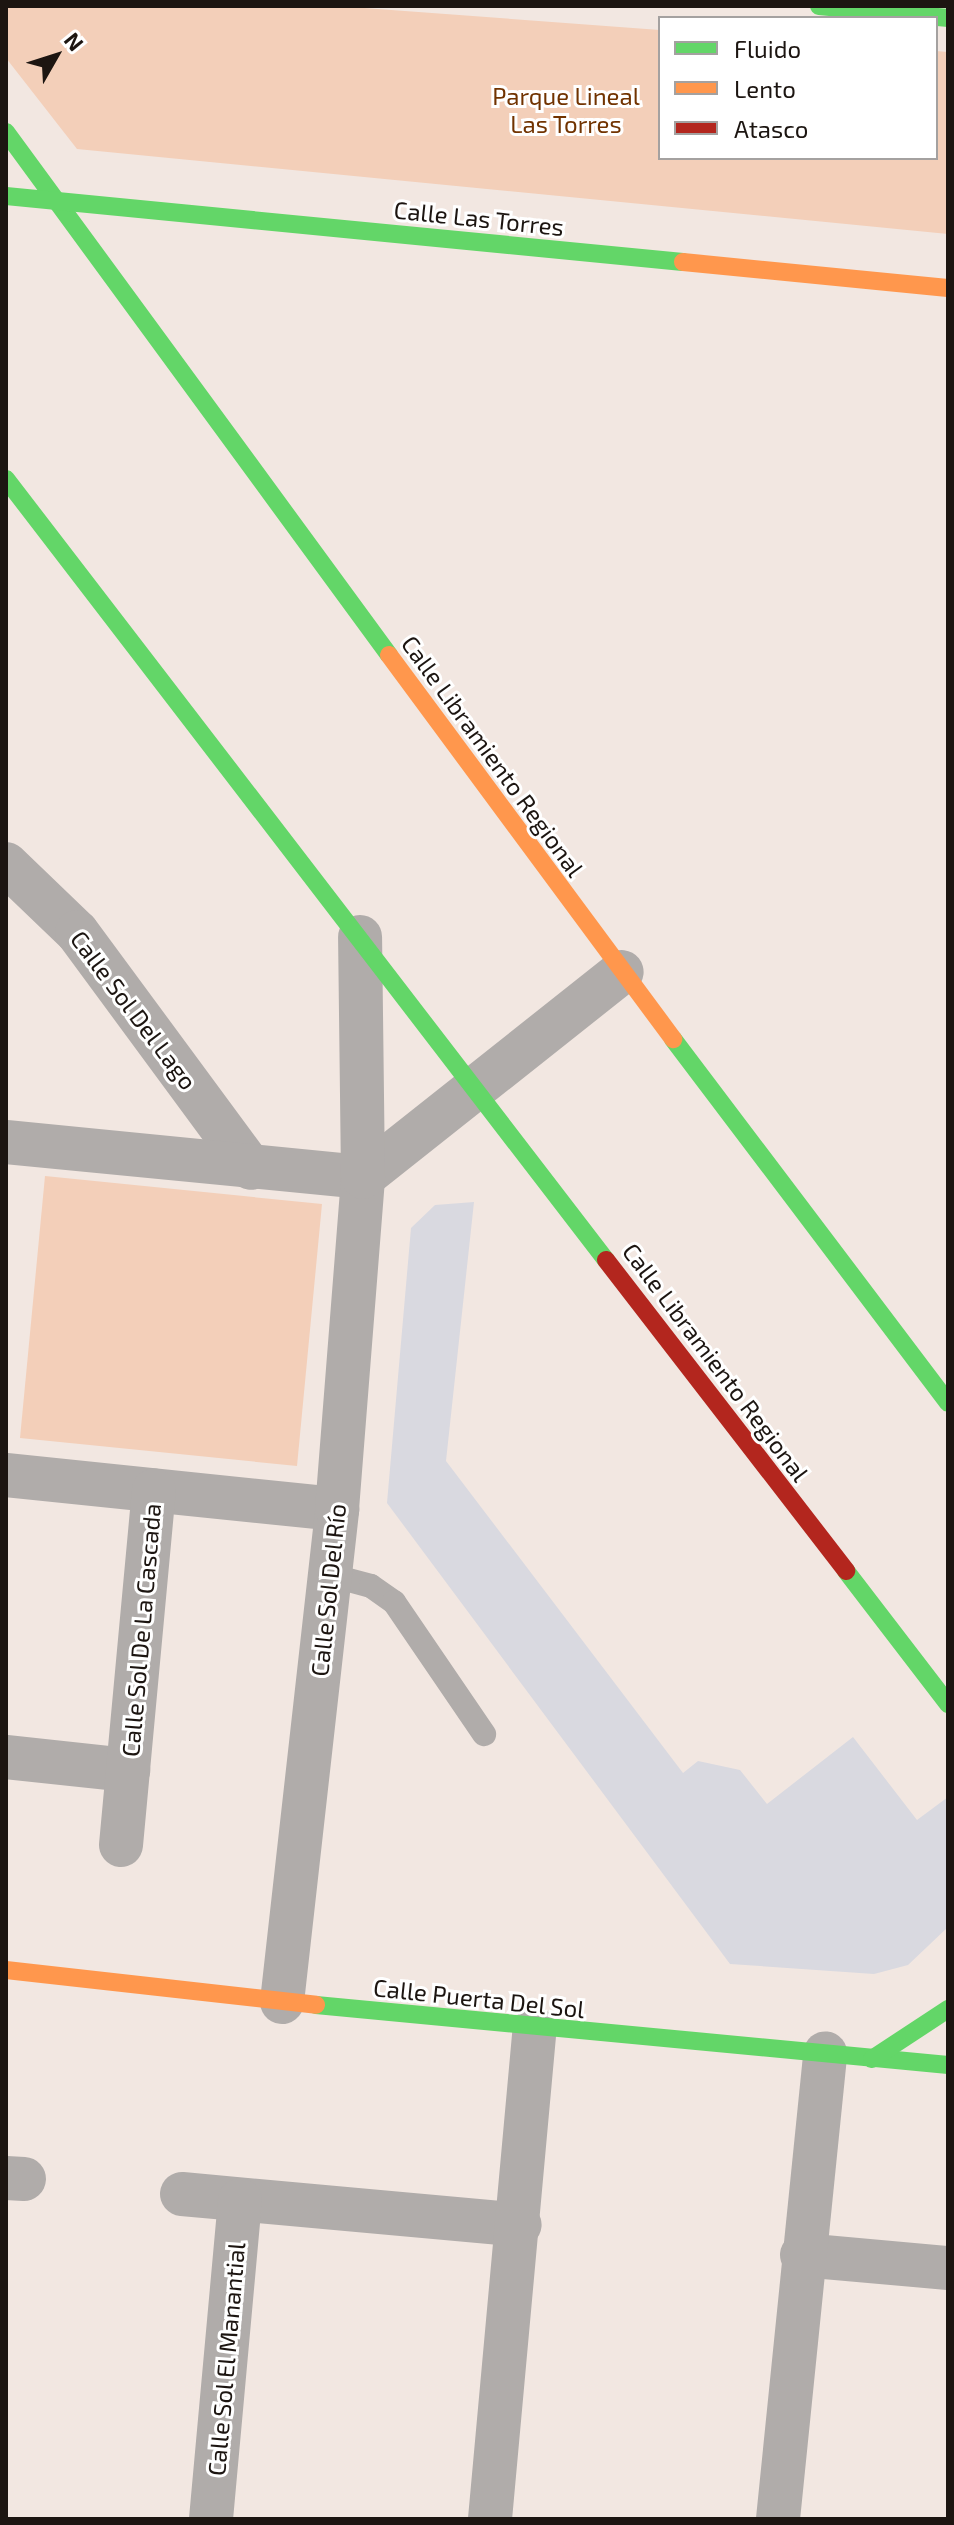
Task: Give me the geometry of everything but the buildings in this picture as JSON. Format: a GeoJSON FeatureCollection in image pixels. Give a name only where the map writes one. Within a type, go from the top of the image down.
{"type":"FeatureCollection","features":[{"type":"Feature","properties":{"kind":"street"},"geometry":{"type":"LineString","coordinates":[[819,6],[926,16]]}},
{"type":"Feature","properties":{"kind":"street","name":"Calle Libramiento Regional"},"geometry":{"type":"LineString","coordinates":[[6,132],[622,972],[948,1403]]}},
{"type":"Feature","properties":{"kind":"street","name":"Calle Las Torres"},"geometry":{"type":"LineString","coordinates":[[6,196],[948,288]]}},
{"type":"Feature","properties":{"kind":"street","name":"Calle Libramiento Regional"},"geometry":{"type":"LineString","coordinates":[[6,479],[948,1704]]}},
{"type":"Feature","properties":{"kind":"street","name":"Calle Sol Del Lago"},"geometry":{"type":"LineString","coordinates":[[6,864],[77,932],[251,1168]]}},
{"type":"Feature","properties":{"kind":"street","name":"Calle Sol Del Río"},"geometry":{"type":"LineString","coordinates":[[282,2002],[337,1509],[363,1177],[360,937]]}},
{"type":"Feature","properties":{"kind":"street"},"geometry":{"type":"LineString","coordinates":[[6,1142],[363,1177],[477,1090],[622,972]]}},
{"type":"Feature","properties":{"kind":"street","name":"Calle Sol De La Cascada"},"geometry":{"type":"LineString","coordinates":[[6,1475],[337,1509]]}},
{"type":"Feature","properties":{"kind":"street","name":"Calle Sol De La Cascada"},"geometry":{"type":"LineString","coordinates":[[121,1845],[154,1491]]}},
{"type":"Feature","properties":{"kind":"street","name":"Calle Sol De La Cascada"},"geometry":{"type":"LineString","coordinates":[[6,1757],[128,1770]]}},
{"type":"Feature","properties":{"kind":"street","name":"Calle Puerta Del Sol"},"geometry":{"type":"LineString","coordinates":[[6,1970],[535,2029],[948,2065]]}},
{"type":"Feature","properties":{"kind":"street"},"geometry":{"type":"LineString","coordinates":[[872,2059],[948,2009]]}},
{"type":"Feature","properties":{"kind":"street"},"geometry":{"type":"LineString","coordinates":[[490,2519],[520,2225],[535,2029]]}},
{"type":"Feature","properties":{"kind":"street"},"geometry":{"type":"LineString","coordinates":[[778,2519],[802,2255],[825,2053]]}},
{"type":"Feature","properties":{"kind":"street"},"geometry":{"type":"LineString","coordinates":[[182,2194],[520,2225]]}},
{"type":"Feature","properties":{"kind":"street","name":"Calle Sol El Manantial"},"geometry":{"type":"LineString","coordinates":[[211,2519],[240,2200]]}},
{"type":"Feature","properties":{"kind":"street"},"geometry":{"type":"LineString","coordinates":[[802,2255],[948,2268]]}},
{"type":"Feature","properties":{"kind":"lane"},"geometry":{"type":"LineString","coordinates":[[330,1575],[371,1586],[394,1602],[484,1734]]}},
{"type":"Feature","properties":{"kind":"green space","name":"Parque Lineal Las Torres"},"geometry":{"type":"Polygon","coordinates":[[[6,6],[337,6],[658,30],[658,160],[938,160],[938,51],[948,52],[948,234],[77,149],[6,58],[6,6]]]}},
{"type":"Feature","properties":{"kind":"green space"},"geometry":{"type":"Polygon","coordinates":[[[45,1176],[322,1204],[297,1466],[20,1438],[45,1176]]]}},
{"type":"Feature","properties":{"kind":"traffic: fast"},"geometry":{"type":"LineString","coordinates":[[819,6],[926,16]]}},
{"type":"Feature","properties":{"kind":"traffic: fast"},"geometry":{"type":"LineString","coordinates":[[938,17],[948,18]]}},
{"type":"Feature","properties":{"kind":"traffic: fast"},"geometry":{"type":"LineString","coordinates":[[6,132],[389,655]]}},
{"type":"Feature","properties":{"kind":"traffic: fast"},"geometry":{"type":"LineString","coordinates":[[6,196],[683,262]]}},
{"type":"Feature","properties":{"kind":"traffic: fast"},"geometry":{"type":"LineString","coordinates":[[6,479],[606,1260]]}},
{"type":"Feature","properties":{"kind":"traffic: fast"},"geometry":{"type":"LineString","coordinates":[[673,1039],[948,1403]]}},
{"type":"Feature","properties":{"kind":"traffic: fast"},"geometry":{"type":"LineString","coordinates":[[846,1571],[948,1704]]}},
{"type":"Feature","properties":{"kind":"traffic: fast"},"geometry":{"type":"LineString","coordinates":[[316,2005],[948,2065]]}},
{"type":"Feature","properties":{"kind":"traffic: fast"},"geometry":{"type":"LineString","coordinates":[[872,2059],[948,2009]]}},
{"type":"Feature","properties":{"kind":"traffic: slow"},"geometry":{"type":"LineString","coordinates":[[683,262],[948,288]]}},
{"type":"Feature","properties":{"kind":"traffic: slow"},"geometry":{"type":"LineString","coordinates":[[389,655],[673,1039]]}},
{"type":"Feature","properties":{"kind":"traffic: slow"},"geometry":{"type":"LineString","coordinates":[[6,1970],[316,2005]]}},
{"type":"Feature","properties":{"kind":"traffic: jam"},"geometry":{"type":"LineString","coordinates":[[606,1260],[846,1571]]}}]}
